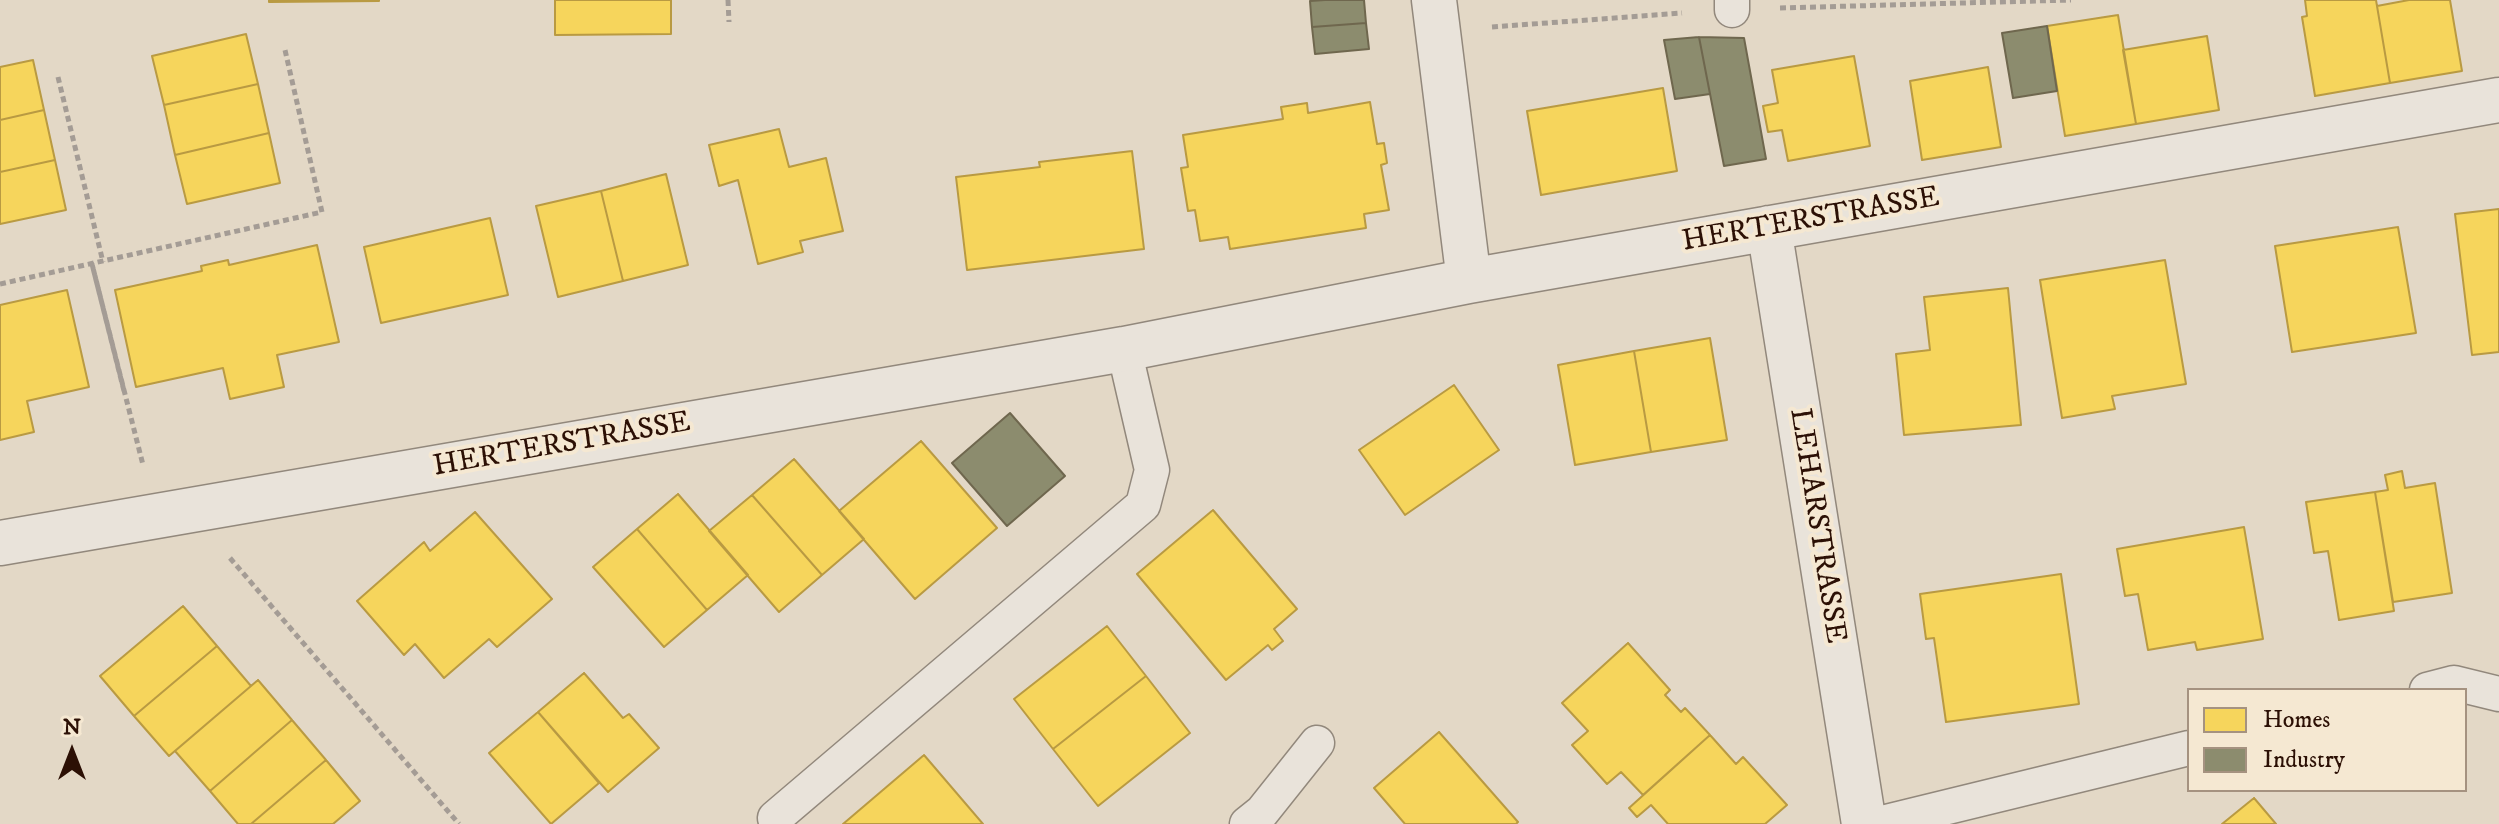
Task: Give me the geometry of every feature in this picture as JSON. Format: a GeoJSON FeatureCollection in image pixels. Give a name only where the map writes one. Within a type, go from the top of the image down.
{"type":"FeatureCollection","features":[{"type":"Feature","properties":{"kind":"street"},"geometry":{"type":"LineString","coordinates":[[1434,0],[1469,281]]}},
{"type":"Feature","properties":{"kind":"street","name":"HERTERSTRASSE"},"geometry":{"type":"LineString","coordinates":[[0,543],[1124,349],[1469,281],[2499,100]]}},
{"type":"Feature","properties":{"kind":"street","name":"LEHARSTRASSE"},"geometry":{"type":"LineString","coordinates":[[1769,228],[1864,824]]}},
{"type":"Feature","properties":{"kind":"lane"},"geometry":{"type":"LineString","coordinates":[[775,818],[1143,505],[1152,470],[1124,349]]}},
{"type":"Feature","properties":{"kind":"lane"},"geometry":{"type":"LineString","coordinates":[[2435,688],[2454,683],[2499,694]]}},
{"type":"Feature","properties":{"kind":"lane"},"geometry":{"type":"LineString","coordinates":[[1247,824],[1262,812],[1317,743]]}},
{"type":"Feature","properties":{"kind":"lane"},"geometry":{"type":"LineString","coordinates":[[1878,824],[2187,748]]}},
{"type":"Feature","properties":{"kind":"path"},"geometry":{"type":"LineString","coordinates":[[728,0],[729,22]]}},
{"type":"Feature","properties":{"kind":"path"},"geometry":{"type":"LineString","coordinates":[[0,284],[322,212],[285,50]]}},
{"type":"Feature","properties":{"kind":"path"},"geometry":{"type":"LineString","coordinates":[[58,77],[103,262]]}},
{"type":"Feature","properties":{"kind":"path"},"geometry":{"type":"LineString","coordinates":[[92,264],[124,391]]}},
{"type":"Feature","properties":{"kind":"path"},"geometry":{"type":"LineString","coordinates":[[92,264],[156,517]]}},
{"type":"Feature","properties":{"kind":"path"},"geometry":{"type":"LineString","coordinates":[[212,506],[221,548],[459,824]]}},
{"type":"Feature","properties":{"kind":"building: Homes"},"geometry":{"type":"Polygon","coordinates":[[[379,0],[379,1],[269,2],[379,0]]]}},
{"type":"Feature","properties":{"kind":"building: Homes"},"geometry":{"type":"Polygon","coordinates":[[[555,0],[671,0],[671,34],[555,35],[555,0]]]}},
{"type":"Feature","properties":{"kind":"building: Homes"},"geometry":{"type":"Polygon","coordinates":[[[2305,0],[2376,0],[2390,83],[2315,96],[2302,17],[2307,16],[2305,0]]]}},
{"type":"Feature","properties":{"kind":"building: Homes"},"geometry":{"type":"Polygon","coordinates":[[[2409,0],[2450,0],[2462,71],[2390,83],[2377,6],[2409,0]]]}},
{"type":"Feature","properties":{"kind":"building: Homes"},"geometry":{"type":"Polygon","coordinates":[[[2118,15],[2136,124],[2065,136],[2047,26],[2118,15]]]}},
{"type":"Feature","properties":{"kind":"building: Homes"},"geometry":{"type":"Polygon","coordinates":[[[246,34],[258,84],[164,105],[152,56],[246,34]]]}},
{"type":"Feature","properties":{"kind":"building: Homes"},"geometry":{"type":"Polygon","coordinates":[[[2207,36],[2219,110],[2136,124],[2123,50],[2207,36]]]}},
{"type":"Feature","properties":{"kind":"building: Homes"},"geometry":{"type":"Polygon","coordinates":[[[1854,56],[1870,146],[1788,161],[1782,130],[1768,132],[1763,106],[1778,103],[1772,70],[1854,56]]]}},
{"type":"Feature","properties":{"kind":"building: Homes"},"geometry":{"type":"Polygon","coordinates":[[[33,60],[44,110],[0,120],[0,67],[33,60]]]}},
{"type":"Feature","properties":{"kind":"building: Homes"},"geometry":{"type":"Polygon","coordinates":[[[1988,67],[2001,147],[1922,160],[1910,81],[1988,67]]]}},
{"type":"Feature","properties":{"kind":"building: Homes"},"geometry":{"type":"Polygon","coordinates":[[[258,84],[269,133],[175,155],[164,105],[258,84]]]}},
{"type":"Feature","properties":{"kind":"building: Homes"},"geometry":{"type":"Polygon","coordinates":[[[1663,88],[1677,171],[1541,195],[1527,111],[1663,88]]]}},
{"type":"Feature","properties":{"kind":"building: Homes"},"geometry":{"type":"Polygon","coordinates":[[[1370,102],[1377,144],[1384,143],[1387,163],[1381,165],[1389,210],[1364,214],[1366,228],[1230,249],[1228,237],[1200,241],[1195,210],[1188,211],[1181,168],[1188,167],[1183,135],[1283,119],[1281,107],[1307,103],[1308,113],[1370,102]]]}},
{"type":"Feature","properties":{"kind":"building: Homes"},"geometry":{"type":"Polygon","coordinates":[[[44,110],[55,160],[0,172],[0,120],[44,110]]]}},
{"type":"Feature","properties":{"kind":"building: Homes"},"geometry":{"type":"Polygon","coordinates":[[[779,129],[789,167],[826,158],[843,231],[800,241],[803,252],[758,264],[738,180],[719,186],[709,145],[779,129]]]}},
{"type":"Feature","properties":{"kind":"building: Homes"},"geometry":{"type":"Polygon","coordinates":[[[269,133],[280,183],[187,204],[175,155],[269,133]]]}},
{"type":"Feature","properties":{"kind":"building: Homes"},"geometry":{"type":"Polygon","coordinates":[[[1132,151],[1144,249],[967,270],[956,177],[1040,167],[1039,162],[1132,151]]]}},
{"type":"Feature","properties":{"kind":"building: Homes"},"geometry":{"type":"Polygon","coordinates":[[[55,160],[66,210],[0,224],[0,172],[55,160]]]}},
{"type":"Feature","properties":{"kind":"building: Homes"},"geometry":{"type":"Polygon","coordinates":[[[666,174],[688,265],[623,281],[601,191],[666,174]]]}},
{"type":"Feature","properties":{"kind":"building: Homes"},"geometry":{"type":"Polygon","coordinates":[[[601,191],[623,281],[558,297],[536,206],[601,191]]]}},
{"type":"Feature","properties":{"kind":"building: Homes"},"geometry":{"type":"Polygon","coordinates":[[[2499,209],[2499,352],[2472,355],[2455,214],[2499,209]]]}},
{"type":"Feature","properties":{"kind":"building: Homes"},"geometry":{"type":"Polygon","coordinates":[[[490,218],[508,295],[381,323],[364,247],[490,218]]]}},
{"type":"Feature","properties":{"kind":"building: Homes"},"geometry":{"type":"Polygon","coordinates":[[[2398,227],[2416,333],[2292,352],[2275,246],[2398,227]]]}},
{"type":"Feature","properties":{"kind":"building: Homes"},"geometry":{"type":"Polygon","coordinates":[[[317,245],[339,342],[277,355],[284,387],[230,399],[223,368],[136,387],[115,290],[202,271],[201,266],[228,260],[229,265],[317,245]]]}},
{"type":"Feature","properties":{"kind":"building: Homes"},"geometry":{"type":"Polygon","coordinates":[[[2165,260],[2186,384],[2112,396],[2115,409],[2062,418],[2040,280],[2165,260]]]}},
{"type":"Feature","properties":{"kind":"building: Homes"},"geometry":{"type":"Polygon","coordinates":[[[2008,288],[2021,425],[1904,435],[1896,354],[1930,350],[1924,297],[2008,288]]]}},
{"type":"Feature","properties":{"kind":"building: Homes"},"geometry":{"type":"Polygon","coordinates":[[[67,290],[89,387],[27,401],[34,432],[0,440],[0,305],[67,290]]]}},
{"type":"Feature","properties":{"kind":"building: Homes"},"geometry":{"type":"Polygon","coordinates":[[[1710,338],[1727,440],[1651,452],[1634,351],[1710,338]]]}},
{"type":"Feature","properties":{"kind":"building: Homes"},"geometry":{"type":"Polygon","coordinates":[[[1634,351],[1651,452],[1575,465],[1558,365],[1634,351]]]}},
{"type":"Feature","properties":{"kind":"building: Homes"},"geometry":{"type":"Polygon","coordinates":[[[1454,385],[1499,450],[1405,515],[1359,450],[1454,385]]]}},
{"type":"Feature","properties":{"kind":"building: Homes"},"geometry":{"type":"Polygon","coordinates":[[[921,441],[997,528],[915,599],[839,511],[921,441]]]}},
{"type":"Feature","properties":{"kind":"building: Homes"},"geometry":{"type":"Polygon","coordinates":[[[794,459],[864,539],[822,575],[752,495],[794,459]]]}},
{"type":"Feature","properties":{"kind":"building: Homes"},"geometry":{"type":"Polygon","coordinates":[[[2402,471],[2405,488],[2435,483],[2452,593],[2393,602],[2375,492],[2388,490],[2385,475],[2402,471]]]}},
{"type":"Feature","properties":{"kind":"building: Homes"},"geometry":{"type":"Polygon","coordinates":[[[2375,492],[2394,611],[2339,620],[2328,551],[2314,553],[2306,502],[2375,492]]]}},
{"type":"Feature","properties":{"kind":"building: Homes"},"geometry":{"type":"Polygon","coordinates":[[[678,494],[748,575],[707,610],[637,529],[678,494]]]}},
{"type":"Feature","properties":{"kind":"building: Homes"},"geometry":{"type":"Polygon","coordinates":[[[752,495],[822,575],[779,612],[709,531],[752,495]]]}},
{"type":"Feature","properties":{"kind":"building: Homes"},"geometry":{"type":"Polygon","coordinates":[[[1213,510],[1297,609],[1274,629],[1283,641],[1272,650],[1268,645],[1226,680],[1137,574],[1213,510]]]}},
{"type":"Feature","properties":{"kind":"building: Homes"},"geometry":{"type":"Polygon","coordinates":[[[475,512],[552,599],[497,647],[489,639],[444,678],[415,644],[404,655],[357,601],[424,542],[430,551],[475,512]]]}},
{"type":"Feature","properties":{"kind":"building: Homes"},"geometry":{"type":"Polygon","coordinates":[[[2244,527],[2263,639],[2197,650],[2195,642],[2148,650],[2138,594],[2125,596],[2117,549],[2244,527]]]}},
{"type":"Feature","properties":{"kind":"building: Homes"},"geometry":{"type":"Polygon","coordinates":[[[637,529],[707,610],[664,647],[593,567],[637,529]]]}},
{"type":"Feature","properties":{"kind":"building: Homes"},"geometry":{"type":"Polygon","coordinates":[[[2061,574],[2079,704],[1946,722],[1934,638],[1926,639],[1920,594],[2061,574]]]}},
{"type":"Feature","properties":{"kind":"building: Homes"},"geometry":{"type":"Polygon","coordinates":[[[183,606],[217,646],[134,716],[100,676],[183,606]]]}},
{"type":"Feature","properties":{"kind":"building: Homes"},"geometry":{"type":"Polygon","coordinates":[[[1107,626],[1146,676],[1053,749],[1014,699],[1107,626]]]}},
{"type":"Feature","properties":{"kind":"building: Homes"},"geometry":{"type":"Polygon","coordinates":[[[1628,643],[1670,690],[1665,695],[1681,712],[1685,708],[1710,735],[1643,795],[1621,772],[1607,784],[1572,745],[1588,731],[1562,703],[1628,643]]]}},
{"type":"Feature","properties":{"kind":"building: Homes"},"geometry":{"type":"Polygon","coordinates":[[[217,646],[251,686],[169,756],[134,716],[217,646]]]}},
{"type":"Feature","properties":{"kind":"building: Homes"},"geometry":{"type":"Polygon","coordinates":[[[584,673],[623,718],[629,714],[659,748],[608,792],[538,712],[584,673]]]}},
{"type":"Feature","properties":{"kind":"building: Homes"},"geometry":{"type":"Polygon","coordinates":[[[1146,676],[1190,733],[1098,806],[1053,749],[1146,676]]]}},
{"type":"Feature","properties":{"kind":"building: Homes"},"geometry":{"type":"Polygon","coordinates":[[[258,680],[292,720],[210,791],[175,751],[258,680]]]}},
{"type":"Feature","properties":{"kind":"building: Homes"},"geometry":{"type":"Polygon","coordinates":[[[538,712],[599,783],[551,824],[489,753],[538,712]]]}},
{"type":"Feature","properties":{"kind":"building: Homes"},"geometry":{"type":"Polygon","coordinates":[[[292,720],[326,760],[251,824],[238,824],[210,791],[292,720]]]}},
{"type":"Feature","properties":{"kind":"building: Homes"},"geometry":{"type":"Polygon","coordinates":[[[1439,732],[1518,822],[1516,824],[1405,824],[1374,788],[1439,732]]]}},
{"type":"Feature","properties":{"kind":"building: Homes"},"geometry":{"type":"Polygon","coordinates":[[[1710,735],[1736,764],[1743,757],[1787,805],[1765,824],[1668,824],[1651,805],[1637,817],[1629,808],[1710,735]]]}},
{"type":"Feature","properties":{"kind":"building: Homes"},"geometry":{"type":"Polygon","coordinates":[[[924,755],[983,824],[843,824],[924,755]]]}},
{"type":"Feature","properties":{"kind":"building: Homes"},"geometry":{"type":"Polygon","coordinates":[[[326,760],[360,801],[333,824],[251,824],[326,760]]]}},
{"type":"Feature","properties":{"kind":"building: Homes"},"geometry":{"type":"Polygon","coordinates":[[[2254,798],[2276,824],[2222,824],[2254,798]]]}},
{"type":"Feature","properties":{"kind":"building: Industry"},"geometry":{"type":"Polygon","coordinates":[[[1364,0],[1366,23],[1312,27],[1310,1],[1364,0]]]}},
{"type":"Feature","properties":{"kind":"building: Industry"},"geometry":{"type":"Polygon","coordinates":[[[1366,23],[1369,49],[1315,54],[1312,27],[1366,23]]]}},
{"type":"Feature","properties":{"kind":"building: Industry"},"geometry":{"type":"Polygon","coordinates":[[[2047,26],[2057,91],[2013,98],[2002,33],[2047,26]]]}},
{"type":"Feature","properties":{"kind":"building: Industry"},"geometry":{"type":"Polygon","coordinates":[[[1699,37],[1710,94],[1675,99],[1664,40],[1699,37]]]}},
{"type":"Feature","properties":{"kind":"building: Industry"},"geometry":{"type":"Polygon","coordinates":[[[1699,37],[1744,38],[1766,159],[1724,166],[1699,37]]]}},
{"type":"Feature","properties":{"kind":"building: Industry"},"geometry":{"type":"Polygon","coordinates":[[[1010,413],[1065,476],[1007,526],[952,463],[1010,413]]]}}]}
